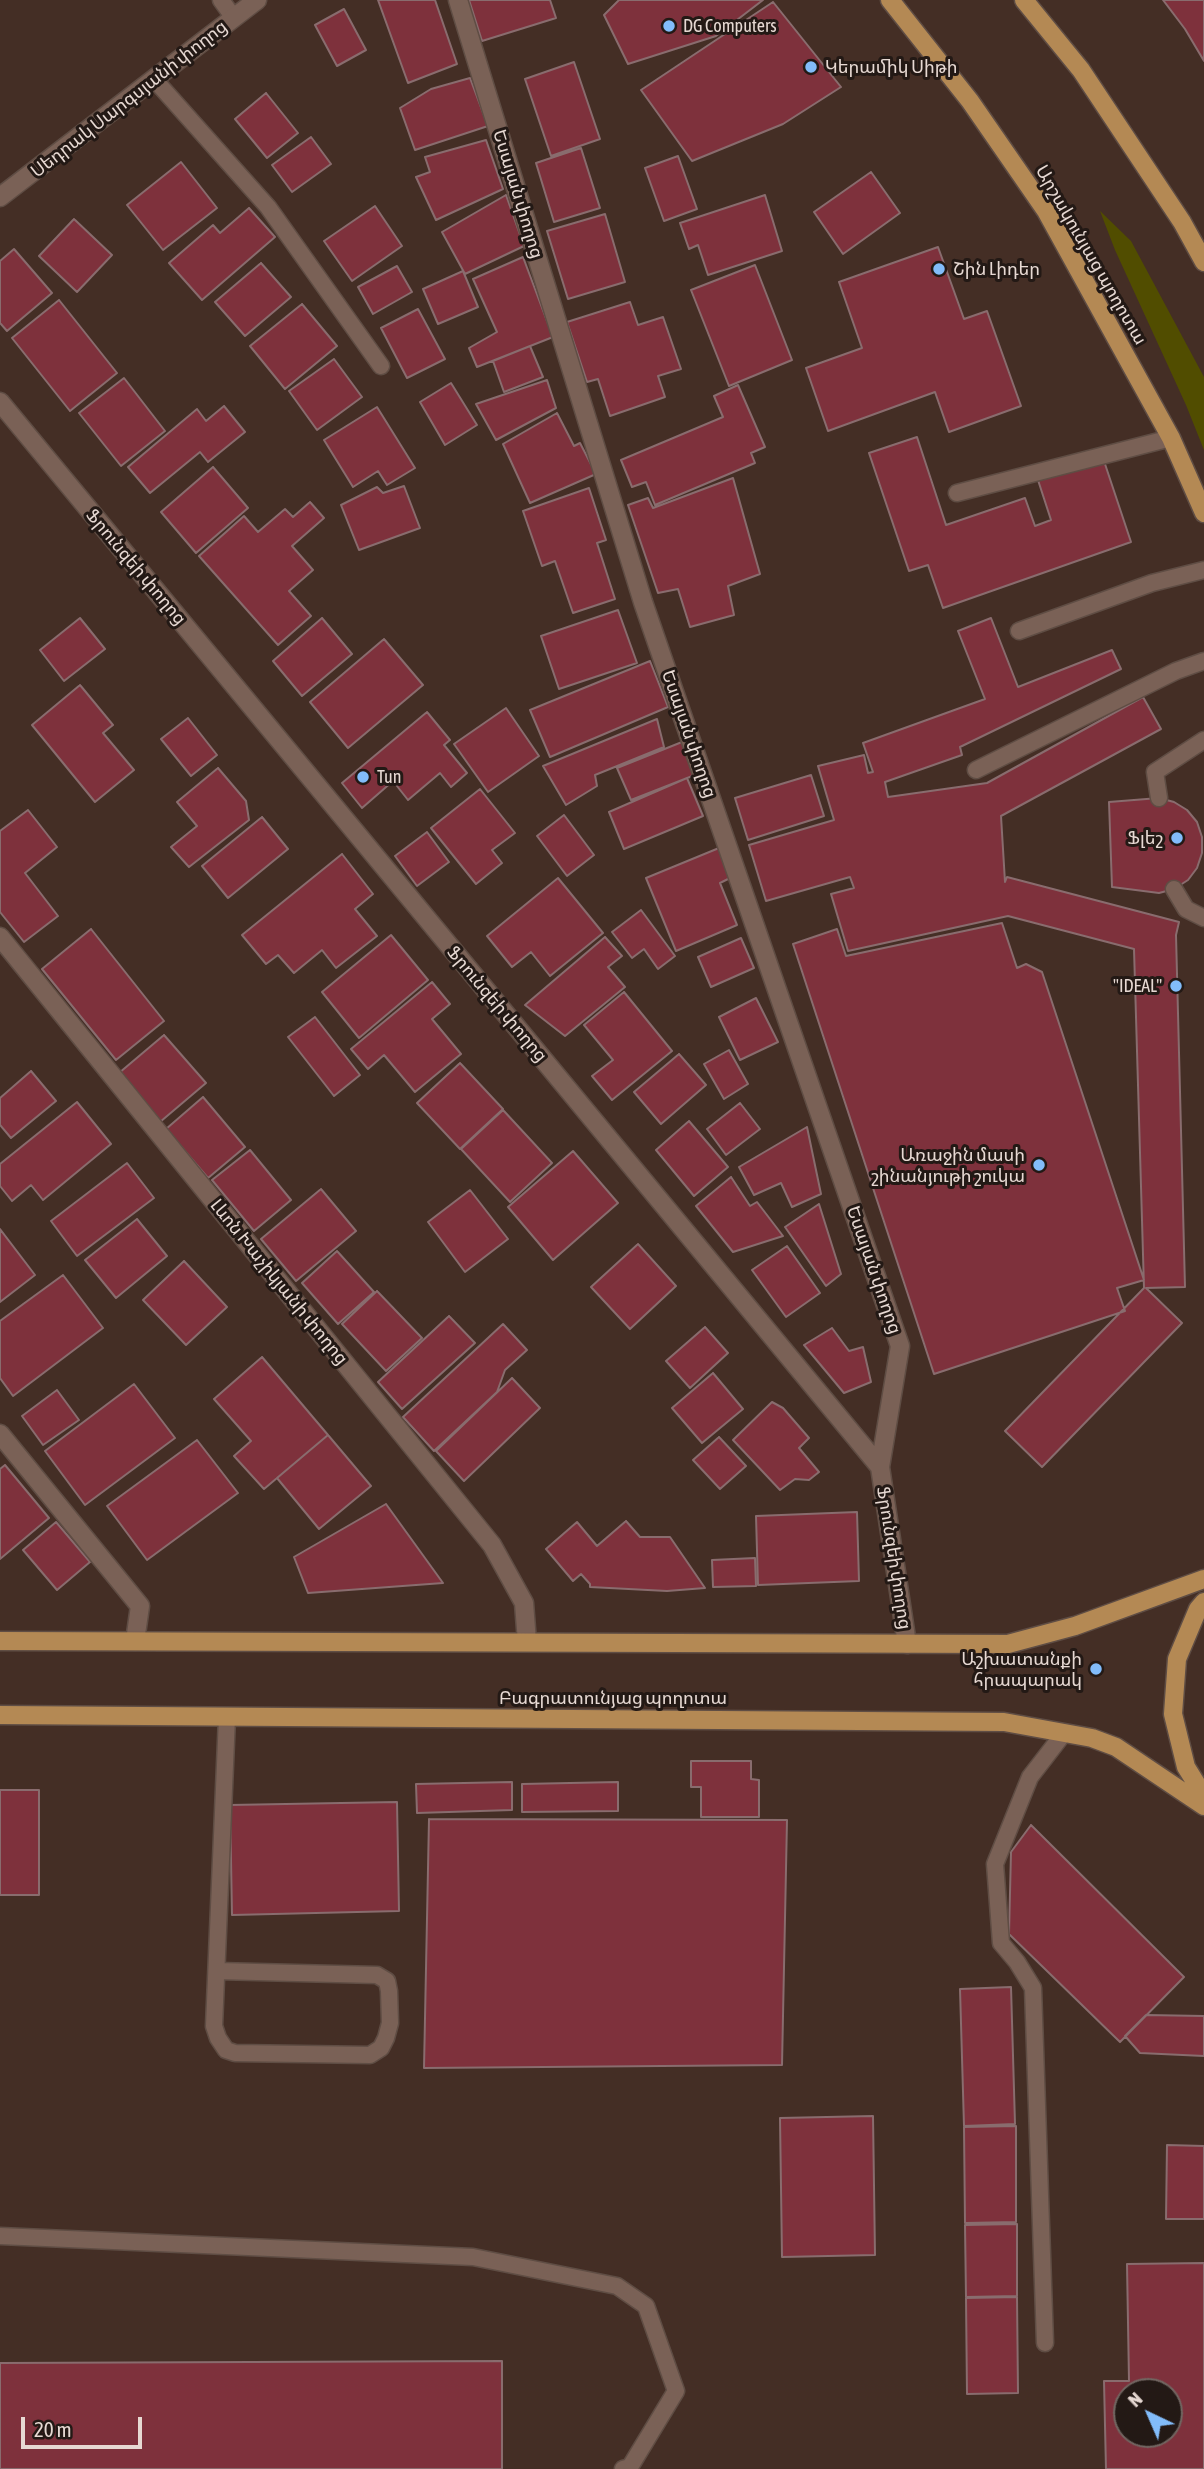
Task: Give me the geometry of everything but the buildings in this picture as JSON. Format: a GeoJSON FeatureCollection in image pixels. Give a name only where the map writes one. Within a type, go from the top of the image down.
{"type":"FeatureCollection","features":[{"type":"Feature","properties":{"kind":"main road","name":"Արշակունյաց պողոտա"},"geometry":{"type":"LineString","coordinates":[[890,0],[970,101],[1046,211],[1171,438],[1204,513]]}},
{"type":"Feature","properties":{"kind":"main road"},"geometry":{"type":"LineString","coordinates":[[1024,0],[1081,69],[1182,222],[1204,262]]}},
{"type":"Feature","properties":{"kind":"main road"},"geometry":{"type":"LineString","coordinates":[[0,1641],[1008,1644],[1075,1626],[1204,1578]]}},
{"type":"Feature","properties":{"kind":"main road"},"geometry":{"type":"LineString","coordinates":[[1204,1602],[1198,1609],[1177,1659],[1173,1714],[1186,1767],[1204,1796]]}},
{"type":"Feature","properties":{"kind":"main road","name":"Բագրատունյաց պողոտա"},"geometry":{"type":"LineString","coordinates":[[0,1715],[1004,1722],[1091,1738],[1116,1747],[1204,1806]]}},
{"type":"Feature","properties":{"kind":"street","name":"Սեդրակ Սարգսյանի փողոց"},"geometry":{"type":"LineString","coordinates":[[0,197],[257,0]]}},
{"type":"Feature","properties":{"kind":"street","name":"Եսայան փողոց"},"geometry":{"type":"LineString","coordinates":[[458,0],[643,602],[900,1346],[880,1467]]}},
{"type":"Feature","properties":{"kind":"street","name":"Ֆրունզեի փողոց"},"geometry":{"type":"LineString","coordinates":[[0,402],[880,1467],[906,1644]]}},
{"type":"Feature","properties":{"kind":"street","name":"Լևոն Խաչիկյանի փողոց"},"geometry":{"type":"LineString","coordinates":[[0,937],[492,1545],[524,1603],[527,1642]]}},
{"type":"Feature","properties":{"kind":"street"},"geometry":{"type":"LineString","coordinates":[[0,1434],[140,1606],[135,1641]]}},
{"type":"Feature","properties":{"kind":"lane"},"geometry":{"type":"LineString","coordinates":[[221,0],[234,18]]}},
{"type":"Feature","properties":{"kind":"lane"},"geometry":{"type":"LineString","coordinates":[[154,79],[268,207],[381,366]]}},
{"type":"Feature","properties":{"kind":"lane"},"geometry":{"type":"LineString","coordinates":[[957,492],[1171,438]]}},
{"type":"Feature","properties":{"kind":"lane"},"geometry":{"type":"LineString","coordinates":[[1019,631],[1152,583],[1204,570]]}},
{"type":"Feature","properties":{"kind":"lane"},"geometry":{"type":"LineString","coordinates":[[976,770],[1175,671],[1204,661]]}},
{"type":"Feature","properties":{"kind":"lane"},"geometry":{"type":"LineString","coordinates":[[1159,798],[1155,772],[1204,740]]}},
{"type":"Feature","properties":{"kind":"lane"},"geometry":{"type":"LineString","coordinates":[[1174,889],[1186,909],[1204,918]]}},
{"type":"Feature","properties":{"kind":"lane"},"geometry":{"type":"LineString","coordinates":[[216,1971],[377,1975],[387,1981],[389,1991],[390,2023],[386,2038],[381,2048],[370,2055],[235,2053],[226,2050],[218,2038],[214,2026],[216,1971],[227,1717]]}},
{"type":"Feature","properties":{"kind":"lane"},"geometry":{"type":"LineString","coordinates":[[1045,2343],[1033,1988],[1001,1943],[995,1864],[1030,1777],[1064,1733]]}},
{"type":"Feature","properties":{"kind":"lane"},"geometry":{"type":"LineString","coordinates":[[0,2236],[473,2257],[617,2286],[646,2306],[676,2391],[631,2467],[623,2469]]}},
{"type":"Feature","properties":{"kind":"shaded area"},"geometry":{"type":"Polygon","coordinates":[[[1100,211],[1131,241],[1204,377],[1204,450],[1115,250],[1100,211]]]}},
{"type":"Feature","properties":{"kind":"place","name":"DG Computers"},"geometry":{"type":"Point","coordinates":[669,26]}},
{"type":"Feature","properties":{"kind":"place","name":"Կերամիկ Սիթի"},"geometry":{"type":"Point","coordinates":[811,67]}},
{"type":"Feature","properties":{"kind":"place","name":"Շին Լիդեր"},"geometry":{"type":"Point","coordinates":[939,269]}},
{"type":"Feature","properties":{"kind":"place","name":"Tun"},"geometry":{"type":"Point","coordinates":[363,777]}},
{"type":"Feature","properties":{"kind":"place","name":"Ֆլեշ"},"geometry":{"type":"Point","coordinates":[1177,838]}},
{"type":"Feature","properties":{"kind":"place","name":"\"IDEAL\""},"geometry":{"type":"Point","coordinates":[1176,986]}},
{"type":"Feature","properties":{"kind":"place","name":"Առաջին մասի շինանյութի շուկա"},"geometry":{"type":"Point","coordinates":[1039,1165]}},
{"type":"Feature","properties":{"kind":"place","name":"Աշխատանքի հրապարակ"},"geometry":{"type":"Point","coordinates":[1096,1669]}}]}
